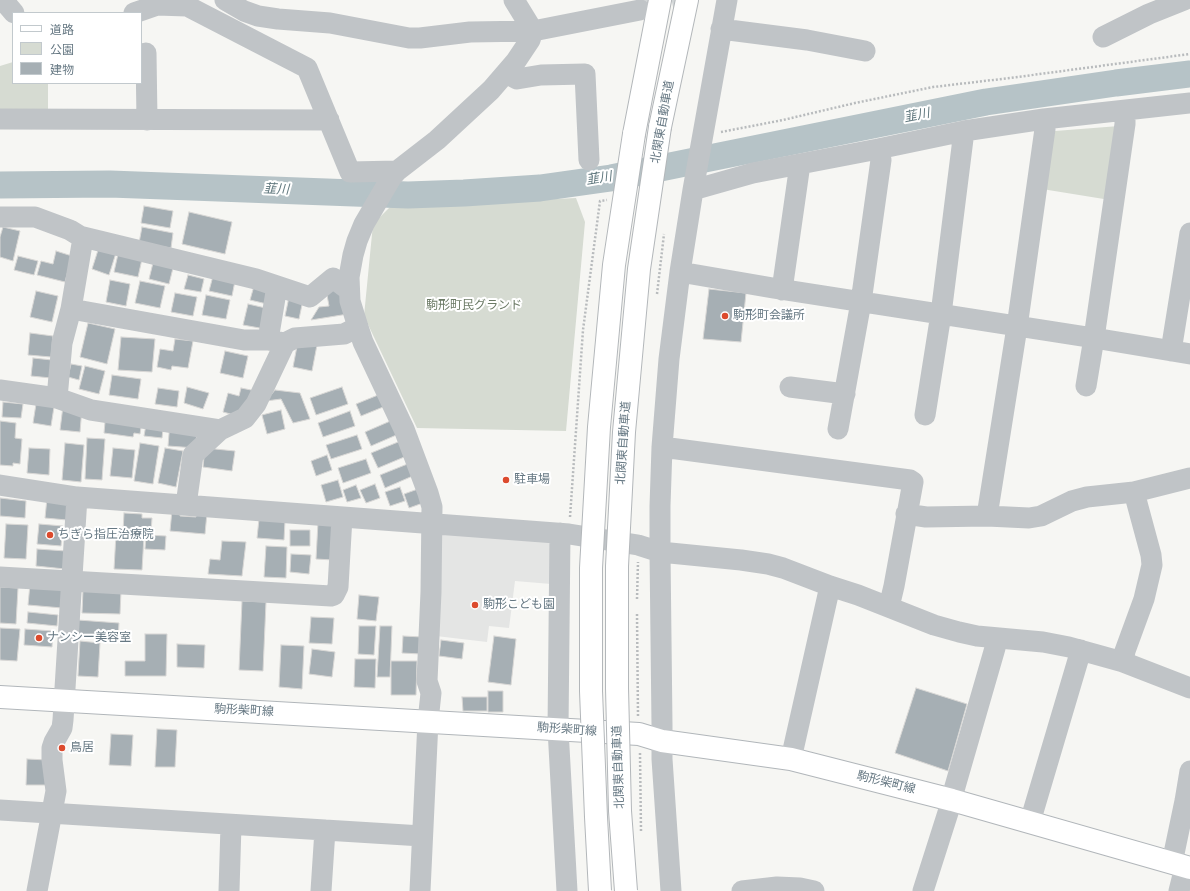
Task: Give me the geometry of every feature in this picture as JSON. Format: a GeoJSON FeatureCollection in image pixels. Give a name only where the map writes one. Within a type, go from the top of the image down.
{"type":"FeatureCollection","features":[{"type":"Feature","properties":{"kind":"main road","name":"北関東自動車道"},"geometry":{"type":"LineString","coordinates":[[600,891],[591,691],[591,568],[598,427],[614,265],[634,134],[660,0]]}},
{"type":"Feature","properties":{"kind":"main road","name":"北関東自動車道"},"geometry":{"type":"LineString","coordinates":[[626,891],[620,811],[617,688],[617,566],[624,432],[638,276],[660,127],[686,0]]}},
{"type":"Feature","properties":{"kind":"main road","name":"駒形柴町線"},"geometry":{"type":"LineString","coordinates":[[0,696],[639,734],[662,741],[790,759],[952,800],[1183,866]]}},
{"type":"Feature","properties":{"kind":"street"},"geometry":{"type":"LineString","coordinates":[[3,0],[13,12]]}},
{"type":"Feature","properties":{"kind":"street"},"geometry":{"type":"LineString","coordinates":[[225,0],[244,11],[258,16],[330,23],[409,38],[470,32],[533,31],[616,8],[640,10]]}},
{"type":"Feature","properties":{"kind":"street"},"geometry":{"type":"LineString","coordinates":[[420,891],[428,721],[431,693],[427,681],[431,592],[432,507],[404,429],[366,348],[358,326],[350,301],[349,290],[351,267],[357,241],[364,224],[394,174],[437,140],[491,90],[527,46],[533,31],[514,0]]}},
{"type":"Feature","properties":{"kind":"street"},"geometry":{"type":"LineString","coordinates":[[671,891],[662,759],[660,552],[662,448],[669,359],[680,272],[701,139],[727,0]]}},
{"type":"Feature","properties":{"kind":"street"},"geometry":{"type":"LineString","coordinates":[[1103,37],[1149,14],[1184,0]]}},
{"type":"Feature","properties":{"kind":"street"},"geometry":{"type":"LineString","coordinates":[[137,12],[156,5],[186,6],[307,68],[350,172],[394,174]]}},
{"type":"Feature","properties":{"kind":"street"},"geometry":{"type":"LineString","coordinates":[[721,28],[807,40],[865,51]]}},
{"type":"Feature","properties":{"kind":"street"},"geometry":{"type":"LineString","coordinates":[[146,53],[147,120]]}},
{"type":"Feature","properties":{"kind":"street"},"geometry":{"type":"LineString","coordinates":[[506,73],[517,79],[541,75],[585,74],[589,160]]}},
{"type":"Feature","properties":{"kind":"street"},"geometry":{"type":"LineString","coordinates":[[693,187],[753,173],[964,131],[1044,119],[1190,102]]}},
{"type":"Feature","properties":{"kind":"street"},"geometry":{"type":"LineString","coordinates":[[1086,386],[1125,124],[1125,110]]}},
{"type":"Feature","properties":{"kind":"street"},"geometry":{"type":"LineString","coordinates":[[0,119],[329,120]]}},
{"type":"Feature","properties":{"kind":"street"},"geometry":{"type":"LineString","coordinates":[[987,516],[1017,327],[1045,129],[1044,119]]}},
{"type":"Feature","properties":{"kind":"street"},"geometry":{"type":"LineString","coordinates":[[925,415],[941,314],[964,131]]}},
{"type":"Feature","properties":{"kind":"street"},"geometry":{"type":"LineString","coordinates":[[838,429],[861,302],[881,160],[878,149]]}},
{"type":"Feature","properties":{"kind":"street"},"geometry":{"type":"LineString","coordinates":[[782,290],[800,164]]}},
{"type":"Feature","properties":{"kind":"street"},"geometry":{"type":"LineString","coordinates":[[0,217],[35,217],[70,230],[83,238],[71,309],[62,343],[57,398]]}},
{"type":"Feature","properties":{"kind":"street"},"geometry":{"type":"LineString","coordinates":[[680,272],[782,290],[1181,352],[1190,233]]}},
{"type":"Feature","properties":{"kind":"street"},"geometry":{"type":"LineString","coordinates":[[79,236],[256,279],[310,297],[332,278],[349,290]]}},
{"type":"Feature","properties":{"kind":"street"},"geometry":{"type":"LineString","coordinates":[[186,505],[193,455],[220,430],[245,418],[256,404],[277,342],[278,286]]}},
{"type":"Feature","properties":{"kind":"street"},"geometry":{"type":"LineString","coordinates":[[71,309],[244,340],[277,342],[294,338],[344,334],[358,326]]}},
{"type":"Feature","properties":{"kind":"street"},"geometry":{"type":"LineString","coordinates":[[790,387],[844,394]]}},
{"type":"Feature","properties":{"kind":"street"},"geometry":{"type":"LineString","coordinates":[[0,390],[57,398],[91,410],[220,430]]}},
{"type":"Feature","properties":{"kind":"street"},"geometry":{"type":"LineString","coordinates":[[662,448],[910,480],[912,482],[889,607]]}},
{"type":"Feature","properties":{"kind":"street"},"geometry":{"type":"LineString","coordinates":[[906,514],[926,517],[987,516],[1029,518],[1041,516],[1072,501],[1088,497],[1134,492],[1190,478]]}},
{"type":"Feature","properties":{"kind":"street"},"geometry":{"type":"LineString","coordinates":[[0,485],[77,497],[560,533],[638,545],[660,552],[768,564],[858,595],[927,622],[959,632],[977,636],[1043,642],[1081,650],[1123,662],[1190,688]]}},
{"type":"Feature","properties":{"kind":"street"},"geometry":{"type":"LineString","coordinates":[[1123,662],[1125,651],[1144,599],[1152,565],[1151,555],[1134,492]]}},
{"type":"Feature","properties":{"kind":"street"},"geometry":{"type":"LineString","coordinates":[[38,891],[56,785],[52,760],[52,748],[62,728],[65,700],[77,497]]}},
{"type":"Feature","properties":{"kind":"street"},"geometry":{"type":"LineString","coordinates":[[0,577],[331,596],[338,587],[342,517]]}},
{"type":"Feature","properties":{"kind":"street"},"geometry":{"type":"LineString","coordinates":[[560,533],[558,729],[566,891]]}},
{"type":"Feature","properties":{"kind":"street"},"geometry":{"type":"LineString","coordinates":[[790,759],[830,586]]}},
{"type":"Feature","properties":{"kind":"street"},"geometry":{"type":"LineString","coordinates":[[923,891],[952,800],[997,638]]}},
{"type":"Feature","properties":{"kind":"street"},"geometry":{"type":"LineString","coordinates":[[1030,822],[1081,650]]}},
{"type":"Feature","properties":{"kind":"street"},"geometry":{"type":"LineString","coordinates":[[1179,891],[1183,866],[1185,801],[1190,771]]}},
{"type":"Feature","properties":{"kind":"street"},"geometry":{"type":"LineString","coordinates":[[0,810],[52,812],[231,825],[422,836]]}},
{"type":"Feature","properties":{"kind":"street"},"geometry":{"type":"LineString","coordinates":[[229,891],[231,825]]}},
{"type":"Feature","properties":{"kind":"street"},"geometry":{"type":"LineString","coordinates":[[321,891],[324,830]]}},
{"type":"Feature","properties":{"kind":"street"},"geometry":{"type":"LineString","coordinates":[[742,891],[777,887],[804,890]]}},
{"type":"Feature","properties":{"kind":"path"},"geometry":{"type":"LineString","coordinates":[[701,139],[719,132],[783,120],[933,87],[1190,54]]}},
{"type":"Feature","properties":{"kind":"path"},"geometry":{"type":"LineString","coordinates":[[637,603],[638,545]]}},
{"type":"Feature","properties":{"kind":"path"},"geometry":{"type":"LineString","coordinates":[[637,611],[638,718]]}},
{"type":"Feature","properties":{"kind":"path"},"geometry":{"type":"LineString","coordinates":[[640,753],[641,835]]}},
{"type":"Feature","properties":{"kind":"shaded area","name":"駒形こども園"},"geometry":{"type":"Polygon","coordinates":[[[441,531],[554,542],[551,584],[515,581],[509,628],[489,626],[487,642],[436,636],[441,531]]]}},
{"type":"Feature","properties":{"kind":"green space"},"geometry":{"type":"Polygon","coordinates":[[[12,62],[12,84],[48,84],[48,112],[0,111],[0,66],[12,62]]]}},
{"type":"Feature","properties":{"kind":"green space"},"geometry":{"type":"Polygon","coordinates":[[[1119,126],[1110,200],[1042,189],[1055,131],[1119,126]]]}},
{"type":"Feature","properties":{"kind":"green space","name":"駒形町民グランド"},"geometry":{"type":"Polygon","coordinates":[[[576,198],[585,222],[566,431],[417,428],[364,316],[373,224],[390,207],[576,198]]]}},
{"type":"Feature","properties":{"kind":"building"},"geometry":{"type":"Polygon","coordinates":[[[144,206],[173,211],[170,228],[141,223],[144,206]]]}},
{"type":"Feature","properties":{"kind":"building"},"geometry":{"type":"Polygon","coordinates":[[[189,212],[232,222],[225,254],[182,244],[189,212]]]}},
{"type":"Feature","properties":{"kind":"building"},"geometry":{"type":"Polygon","coordinates":[[[3,227],[20,231],[13,261],[0,257],[0,237],[3,227]]]}},
{"type":"Feature","properties":{"kind":"building"},"geometry":{"type":"Polygon","coordinates":[[[142,227],[173,233],[171,248],[139,243],[142,227]]]}},
{"type":"Feature","properties":{"kind":"building"},"geometry":{"type":"Polygon","coordinates":[[[99,247],[116,253],[109,275],[92,269],[99,247]]]}},
{"type":"Feature","properties":{"kind":"building"},"geometry":{"type":"Polygon","coordinates":[[[56,251],[72,256],[65,282],[37,275],[41,261],[53,264],[56,251]]]}},
{"type":"Feature","properties":{"kind":"building"},"geometry":{"type":"Polygon","coordinates":[[[118,254],[142,259],[138,277],[114,272],[118,254]]]}},
{"type":"Feature","properties":{"kind":"building"},"geometry":{"type":"Polygon","coordinates":[[[18,256],[38,261],[34,275],[14,270],[18,256]]]}},
{"type":"Feature","properties":{"kind":"building"},"geometry":{"type":"Polygon","coordinates":[[[153,263],[173,268],[169,284],[149,279],[153,263]]]}},
{"type":"Feature","properties":{"kind":"building"},"geometry":{"type":"Polygon","coordinates":[[[188,275],[204,279],[201,292],[184,289],[188,275]]]}},
{"type":"Feature","properties":{"kind":"building"},"geometry":{"type":"Polygon","coordinates":[[[213,276],[235,281],[232,296],[209,291],[213,276]]]}},
{"type":"Feature","properties":{"kind":"building"},"geometry":{"type":"Polygon","coordinates":[[[110,280],[130,284],[126,306],[106,302],[110,280]]]}},
{"type":"Feature","properties":{"kind":"building"},"geometry":{"type":"Polygon","coordinates":[[[140,281],[165,286],[160,308],[135,303],[140,281]]]}},
{"type":"Feature","properties":{"kind":"building"},"geometry":{"type":"Polygon","coordinates":[[[254,286],[271,290],[267,304],[250,300],[254,286]]]}},
{"type":"Feature","properties":{"kind":"building"},"geometry":{"type":"Polygon","coordinates":[[[337,286],[348,314],[311,320],[319,307],[329,306],[327,295],[337,286]]]}},
{"type":"Feature","properties":{"kind":"building","name":"駒形町会議所"},"geometry":{"type":"Polygon","coordinates":[[[709,289],[746,293],[741,342],[703,339],[709,289]]]}},
{"type":"Feature","properties":{"kind":"building"},"geometry":{"type":"Polygon","coordinates":[[[36,291],[58,296],[52,322],[30,317],[36,291]]]}},
{"type":"Feature","properties":{"kind":"building"},"geometry":{"type":"Polygon","coordinates":[[[175,293],[197,297],[193,316],[171,312],[175,293]]]}},
{"type":"Feature","properties":{"kind":"building"},"geometry":{"type":"Polygon","coordinates":[[[206,295],[230,300],[226,319],[202,315],[206,295]]]}},
{"type":"Feature","properties":{"kind":"building"},"geometry":{"type":"Polygon","coordinates":[[[289,297],[303,300],[299,319],[285,316],[289,297]]]}},
{"type":"Feature","properties":{"kind":"building"},"geometry":{"type":"Polygon","coordinates":[[[248,304],[270,309],[265,329],[243,325],[248,304]]]}},
{"type":"Feature","properties":{"kind":"building"},"geometry":{"type":"Polygon","coordinates":[[[88,323],[115,329],[107,364],[80,357],[88,323]]]}},
{"type":"Feature","properties":{"kind":"building"},"geometry":{"type":"Polygon","coordinates":[[[30,333],[53,336],[51,357],[28,355],[30,333]]]}},
{"type":"Feature","properties":{"kind":"building"},"geometry":{"type":"Polygon","coordinates":[[[121,337],[155,339],[152,372],[118,370],[121,337]]]}},
{"type":"Feature","properties":{"kind":"building"},"geometry":{"type":"Polygon","coordinates":[[[175,339],[193,341],[188,368],[172,366],[171,370],[157,367],[160,349],[173,351],[175,339]]]}},
{"type":"Feature","properties":{"kind":"building"},"geometry":{"type":"Polygon","coordinates":[[[298,341],[317,345],[312,371],[293,367],[298,341]]]}},
{"type":"Feature","properties":{"kind":"building"},"geometry":{"type":"Polygon","coordinates":[[[225,351],[248,356],[243,378],[220,373],[225,351]]]}},
{"type":"Feature","properties":{"kind":"building"},"geometry":{"type":"Polygon","coordinates":[[[33,358],[52,360],[51,378],[31,376],[33,358]]]}},
{"type":"Feature","properties":{"kind":"building"},"geometry":{"type":"Polygon","coordinates":[[[71,364],[82,366],[79,380],[68,377],[71,364]]]}},
{"type":"Feature","properties":{"kind":"building"},"geometry":{"type":"Polygon","coordinates":[[[85,366],[105,371],[99,394],[79,389],[85,366]]]}},
{"type":"Feature","properties":{"kind":"building"},"geometry":{"type":"Polygon","coordinates":[[[112,375],[141,379],[138,399],[109,395],[112,375]]]}},
{"type":"Feature","properties":{"kind":"building"},"geometry":{"type":"Polygon","coordinates":[[[187,387],[209,393],[203,409],[184,403],[187,387]]]}},
{"type":"Feature","properties":{"kind":"building"},"geometry":{"type":"Polygon","coordinates":[[[342,387],[348,404],[316,415],[310,398],[342,387]]]}},
{"type":"Feature","properties":{"kind":"building"},"geometry":{"type":"Polygon","coordinates":[[[158,388],[179,391],[177,407],[155,404],[158,388]]]}},
{"type":"Feature","properties":{"kind":"building"},"geometry":{"type":"Polygon","coordinates":[[[241,388],[256,391],[242,417],[223,412],[228,393],[239,396],[241,388]]]}},
{"type":"Feature","properties":{"kind":"building"},"geometry":{"type":"Polygon","coordinates":[[[275,390],[300,393],[310,419],[293,423],[281,399],[266,401],[275,390]]]}},
{"type":"Feature","properties":{"kind":"building"},"geometry":{"type":"Polygon","coordinates":[[[383,393],[388,405],[361,416],[356,404],[383,393]]]}},
{"type":"Feature","properties":{"kind":"building"},"geometry":{"type":"Polygon","coordinates":[[[3,402],[23,404],[21,418],[2,417],[3,402]]]}},
{"type":"Feature","properties":{"kind":"building"},"geometry":{"type":"Polygon","coordinates":[[[36,404],[54,407],[51,426],[33,423],[36,404]]]}},
{"type":"Feature","properties":{"kind":"building"},"geometry":{"type":"Polygon","coordinates":[[[63,406],[82,408],[80,432],[60,430],[63,406]]]}},
{"type":"Feature","properties":{"kind":"building"},"geometry":{"type":"Polygon","coordinates":[[[281,410],[285,429],[267,434],[262,415],[281,410]]]}},
{"type":"Feature","properties":{"kind":"building"},"geometry":{"type":"Polygon","coordinates":[[[350,411],[355,426],[323,437],[318,423],[350,411]]]}},
{"type":"Feature","properties":{"kind":"building"},"geometry":{"type":"Polygon","coordinates":[[[147,419],[164,421],[162,438],[144,436],[147,419]]]}},
{"type":"Feature","properties":{"kind":"building"},"geometry":{"type":"Polygon","coordinates":[[[395,419],[401,433],[371,446],[365,432],[395,419]]]}},
{"type":"Feature","properties":{"kind":"building"},"geometry":{"type":"Polygon","coordinates":[[[0,421],[16,423],[15,438],[22,439],[20,464],[13,463],[13,466],[0,465],[0,421]]]}},
{"type":"Feature","properties":{"kind":"building"},"geometry":{"type":"Polygon","coordinates":[[[142,421],[140,434],[134,433],[133,437],[104,433],[105,422],[142,421]]]}},
{"type":"Feature","properties":{"kind":"building"},"geometry":{"type":"Polygon","coordinates":[[[170,422],[197,425],[196,448],[168,446],[170,422]]]}},
{"type":"Feature","properties":{"kind":"building"},"geometry":{"type":"Polygon","coordinates":[[[357,435],[362,449],[331,459],[326,445],[357,435]]]}},
{"type":"Feature","properties":{"kind":"building"},"geometry":{"type":"Polygon","coordinates":[[[87,438],[105,439],[102,480],[85,479],[87,438]]]}},
{"type":"Feature","properties":{"kind":"building"},"geometry":{"type":"Polygon","coordinates":[[[403,440],[409,455],[378,468],[371,453],[403,440]]]}},
{"type":"Feature","properties":{"kind":"building"},"geometry":{"type":"Polygon","coordinates":[[[65,443],[84,445],[81,482],[62,480],[65,443]]]}},
{"type":"Feature","properties":{"kind":"building"},"geometry":{"type":"Polygon","coordinates":[[[140,443],[159,446],[153,484],[134,481],[140,443]]]}},
{"type":"Feature","properties":{"kind":"building"},"geometry":{"type":"Polygon","coordinates":[[[29,448],[50,449],[49,475],[27,473],[29,448]]]}},
{"type":"Feature","properties":{"kind":"building"},"geometry":{"type":"Polygon","coordinates":[[[113,448],[135,450],[132,478],[110,476],[113,448]]]}},
{"type":"Feature","properties":{"kind":"building"},"geometry":{"type":"Polygon","coordinates":[[[165,448],[183,451],[176,487],[158,483],[165,448]]]}},
{"type":"Feature","properties":{"kind":"building"},"geometry":{"type":"Polygon","coordinates":[[[205,448],[235,451],[232,471],[203,467],[205,448]]]}},
{"type":"Feature","properties":{"kind":"building"},"geometry":{"type":"Polygon","coordinates":[[[327,455],[332,470],[316,476],[311,461],[327,455]]]}},
{"type":"Feature","properties":{"kind":"building"},"geometry":{"type":"Polygon","coordinates":[[[366,459],[371,473],[343,483],[338,468],[366,459]]]}},
{"type":"Feature","properties":{"kind":"building"},"geometry":{"type":"Polygon","coordinates":[[[410,463],[415,475],[385,488],[380,475],[410,463]]]}},
{"type":"Feature","properties":{"kind":"building"},"geometry":{"type":"Polygon","coordinates":[[[338,480],[343,497],[326,502],[321,485],[338,480]]]}},
{"type":"Feature","properties":{"kind":"building"},"geometry":{"type":"Polygon","coordinates":[[[375,484],[380,498],[366,503],[360,490],[375,484]]]}},
{"type":"Feature","properties":{"kind":"building"},"geometry":{"type":"Polygon","coordinates":[[[356,485],[361,498],[347,502],[343,490],[356,485]]]}},
{"type":"Feature","properties":{"kind":"building"},"geometry":{"type":"Polygon","coordinates":[[[400,487],[405,501],[390,506],[385,492],[400,487]]]}},
{"type":"Feature","properties":{"kind":"building"},"geometry":{"type":"Polygon","coordinates":[[[418,489],[423,503],[409,508],[404,494],[418,489]]]}},
{"type":"Feature","properties":{"kind":"building"},"geometry":{"type":"Polygon","coordinates":[[[0,498],[26,501],[25,518],[0,516],[0,498]]]}},
{"type":"Feature","properties":{"kind":"building"},"geometry":{"type":"Polygon","coordinates":[[[47,498],[69,500],[67,520],[45,518],[47,498]]]}},
{"type":"Feature","properties":{"kind":"building"},"geometry":{"type":"Polygon","coordinates":[[[172,510],[180,510],[180,516],[196,517],[196,512],[207,513],[205,534],[170,531],[172,510]]]}},
{"type":"Feature","properties":{"kind":"building"},"geometry":{"type":"Polygon","coordinates":[[[124,513],[142,514],[142,518],[152,518],[151,533],[123,532],[124,513]]]}},
{"type":"Feature","properties":{"kind":"building"},"geometry":{"type":"Polygon","coordinates":[[[259,519],[285,521],[284,540],[257,538],[259,519]]]}},
{"type":"Feature","properties":{"kind":"building"},"geometry":{"type":"Polygon","coordinates":[[[318,522],[335,523],[333,560],[316,559],[318,522]]]}},
{"type":"Feature","properties":{"kind":"building"},"geometry":{"type":"Polygon","coordinates":[[[6,524],[28,525],[26,559],[4,558],[6,524]]]}},
{"type":"Feature","properties":{"kind":"building","name":"ちぎら指圧治療院"},"geometry":{"type":"Polygon","coordinates":[[[39,524],[63,526],[61,546],[37,544],[39,524]]]}},
{"type":"Feature","properties":{"kind":"building"},"geometry":{"type":"Polygon","coordinates":[[[290,530],[310,530],[310,546],[290,546],[290,530]]]}},
{"type":"Feature","properties":{"kind":"building"},"geometry":{"type":"Polygon","coordinates":[[[116,534],[144,536],[142,570],[114,569],[116,534]]]}},
{"type":"Feature","properties":{"kind":"building"},"geometry":{"type":"Polygon","coordinates":[[[146,535],[166,536],[165,550],[145,549],[146,535]]]}},
{"type":"Feature","properties":{"kind":"building"},"geometry":{"type":"Polygon","coordinates":[[[222,541],[246,542],[242,576],[208,574],[210,559],[220,560],[222,541]]]}},
{"type":"Feature","properties":{"kind":"building"},"geometry":{"type":"Polygon","coordinates":[[[266,546],[287,547],[286,578],[264,577],[266,546]]]}},
{"type":"Feature","properties":{"kind":"building"},"geometry":{"type":"Polygon","coordinates":[[[37,549],[66,551],[65,569],[36,566],[37,549]]]}},
{"type":"Feature","properties":{"kind":"building"},"geometry":{"type":"Polygon","coordinates":[[[291,554],[311,555],[309,574],[290,572],[291,554]]]}},
{"type":"Feature","properties":{"kind":"building"},"geometry":{"type":"Polygon","coordinates":[[[30,584],[64,587],[62,608],[28,605],[30,584]]]}},
{"type":"Feature","properties":{"kind":"building"},"geometry":{"type":"Polygon","coordinates":[[[0,587],[18,588],[16,624],[0,623],[0,587]]]}},
{"type":"Feature","properties":{"kind":"building"},"geometry":{"type":"Polygon","coordinates":[[[83,590],[121,591],[120,614],[82,613],[83,590]]]}},
{"type":"Feature","properties":{"kind":"building"},"geometry":{"type":"Polygon","coordinates":[[[359,595],[379,597],[376,621],[357,619],[359,595]]]}},
{"type":"Feature","properties":{"kind":"building"},"geometry":{"type":"Polygon","coordinates":[[[242,601],[266,602],[263,671],[239,670],[242,601]]]}},
{"type":"Feature","properties":{"kind":"building"},"geometry":{"type":"Polygon","coordinates":[[[28,612],[58,615],[57,626],[27,623],[28,612]]]}},
{"type":"Feature","properties":{"kind":"building"},"geometry":{"type":"Polygon","coordinates":[[[311,617],[334,618],[332,644],[309,643],[311,617]]]}},
{"type":"Feature","properties":{"kind":"building"},"geometry":{"type":"Polygon","coordinates":[[[78,620],[119,623],[118,640],[77,637],[78,620]]]}},
{"type":"Feature","properties":{"kind":"building"},"geometry":{"type":"Polygon","coordinates":[[[359,626],[376,626],[374,655],[358,654],[359,626]]]}},
{"type":"Feature","properties":{"kind":"building"},"geometry":{"type":"Polygon","coordinates":[[[380,626],[392,626],[390,677],[377,677],[380,626]]]}},
{"type":"Feature","properties":{"kind":"building"},"geometry":{"type":"Polygon","coordinates":[[[0,628],[20,629],[17,661],[0,660],[0,628]]]}},
{"type":"Feature","properties":{"kind":"building","name":"ナンシー美容室"},"geometry":{"type":"Polygon","coordinates":[[[25,629],[53,631],[52,647],[24,645],[25,629]]]}},
{"type":"Feature","properties":{"kind":"building"},"geometry":{"type":"Polygon","coordinates":[[[145,634],[167,634],[166,676],[125,676],[125,661],[145,661],[145,634]]]}},
{"type":"Feature","properties":{"kind":"building"},"geometry":{"type":"Polygon","coordinates":[[[403,636],[422,637],[421,654],[402,653],[403,636]]]}},
{"type":"Feature","properties":{"kind":"building"},"geometry":{"type":"Polygon","coordinates":[[[494,636],[516,639],[511,685],[488,682],[494,636]]]}},
{"type":"Feature","properties":{"kind":"building"},"geometry":{"type":"Polygon","coordinates":[[[441,640],[464,643],[462,659],[439,656],[441,640]]]}},
{"type":"Feature","properties":{"kind":"building"},"geometry":{"type":"Polygon","coordinates":[[[80,641],[100,643],[98,677],[78,676],[80,641]]]}},
{"type":"Feature","properties":{"kind":"building"},"geometry":{"type":"Polygon","coordinates":[[[177,644],[205,645],[204,668],[177,667],[177,644]]]}},
{"type":"Feature","properties":{"kind":"building"},"geometry":{"type":"Polygon","coordinates":[[[281,645],[304,646],[302,689],[279,687],[281,645]]]}},
{"type":"Feature","properties":{"kind":"building"},"geometry":{"type":"Polygon","coordinates":[[[312,649],[335,652],[332,677],[309,674],[312,649]]]}},
{"type":"Feature","properties":{"kind":"building"},"geometry":{"type":"Polygon","coordinates":[[[355,659],[376,659],[375,688],[354,687],[355,659]]]}},
{"type":"Feature","properties":{"kind":"building"},"geometry":{"type":"Polygon","coordinates":[[[391,661],[417,661],[416,695],[391,695],[391,661]]]}},
{"type":"Feature","properties":{"kind":"building"},"geometry":{"type":"Polygon","coordinates":[[[916,688],[967,704],[948,771],[895,753],[916,688]]]}},
{"type":"Feature","properties":{"kind":"building"},"geometry":{"type":"Polygon","coordinates":[[[488,691],[503,691],[503,712],[488,712],[488,691]]]}},
{"type":"Feature","properties":{"kind":"building"},"geometry":{"type":"Polygon","coordinates":[[[462,697],[487,697],[487,711],[463,711],[462,697]]]}},
{"type":"Feature","properties":{"kind":"building"},"geometry":{"type":"Polygon","coordinates":[[[157,729],[177,730],[175,767],[155,767],[157,729]]]}},
{"type":"Feature","properties":{"kind":"building"},"geometry":{"type":"Polygon","coordinates":[[[111,734],[133,735],[131,766],[109,765],[111,734]]]}},
{"type":"Feature","properties":{"kind":"building"},"geometry":{"type":"Polygon","coordinates":[[[27,759],[47,760],[46,785],[26,785],[27,759]]]}},
{"type":"Feature","properties":{"kind":"waterway","name":"韮川"},"geometry":{"type":"LineString","coordinates":[[0,185],[110,184],[408,195],[540,188],[611,178],[986,102],[1190,74]]}},
{"type":"Feature","properties":{"kind":"tunnel"},"geometry":{"type":"LineString","coordinates":[[642,10],[691,0]]}},
{"type":"Feature","properties":{"kind":"place","name":"駒形町会議所"},"geometry":{"type":"Point","coordinates":[725,316]}},
{"type":"Feature","properties":{"kind":"place","name":"駐車場"},"geometry":{"type":"Point","coordinates":[506,480]}},
{"type":"Feature","properties":{"kind":"place","name":"ちぎら指圧治療院"},"geometry":{"type":"Point","coordinates":[50,535]}},
{"type":"Feature","properties":{"kind":"place","name":"駒形こども園"},"geometry":{"type":"Point","coordinates":[475,605]}},
{"type":"Feature","properties":{"kind":"place","name":"ナンシー美容室"},"geometry":{"type":"Point","coordinates":[39,638]}},
{"type":"Feature","properties":{"kind":"place","name":"鳥居"},"geometry":{"type":"Point","coordinates":[62,748]}}]}
